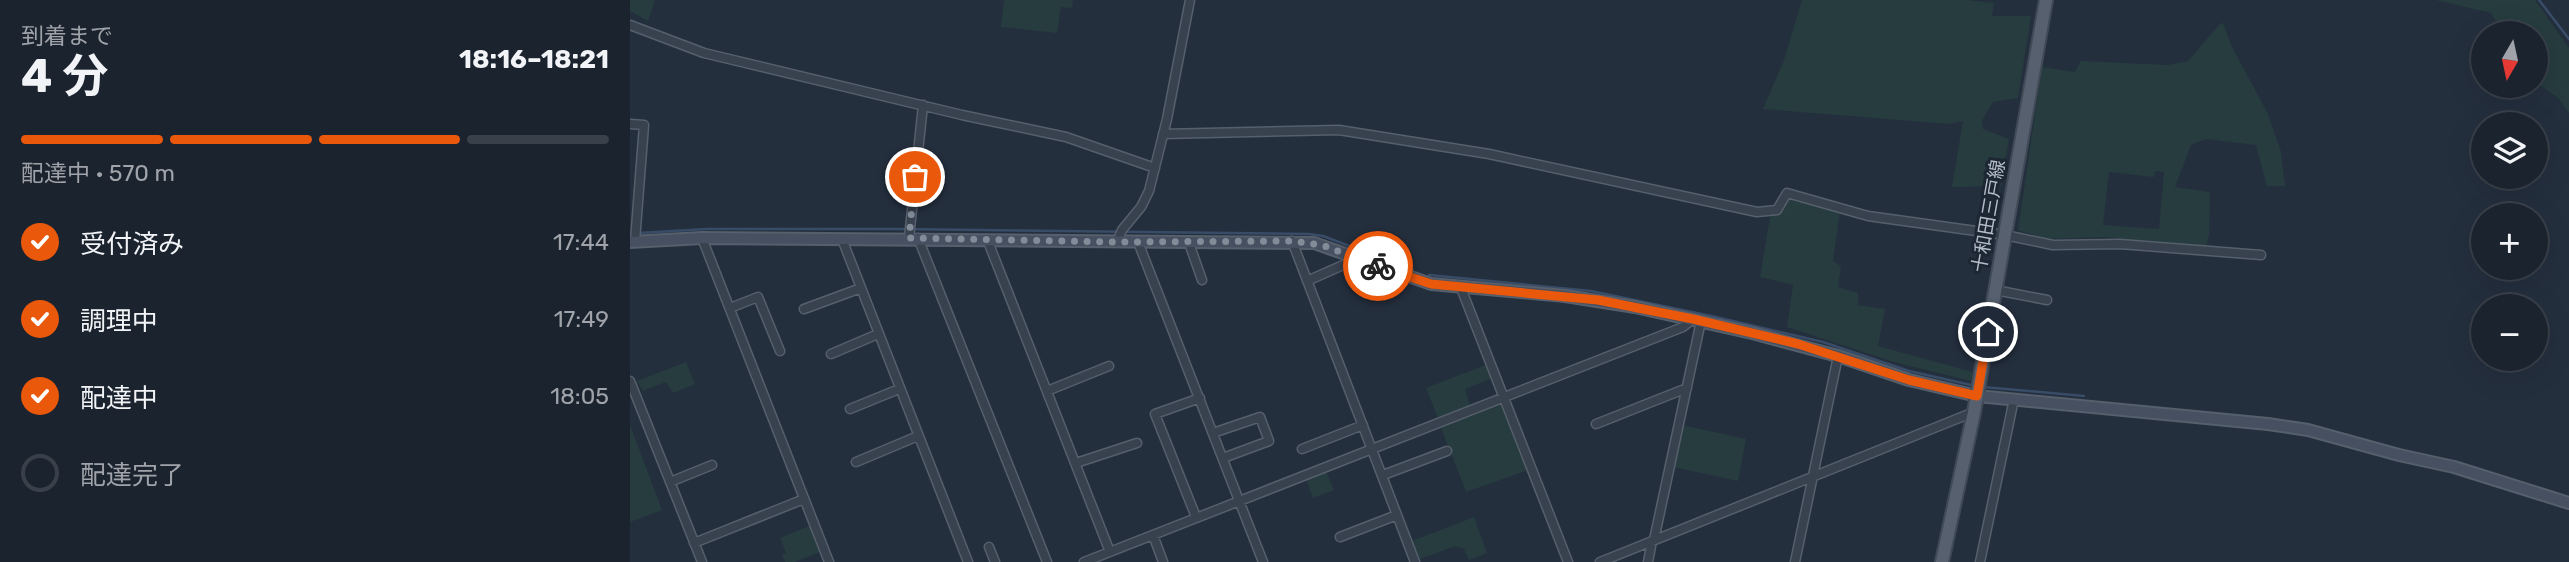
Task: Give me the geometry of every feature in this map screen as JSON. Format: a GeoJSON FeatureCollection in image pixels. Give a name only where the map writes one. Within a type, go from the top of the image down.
{"type":"FeatureCollection","features":[{"type":"Feature","properties":{"kind":"main road","name":"十和田三戸線"},"geometry":{"type":"LineString","coordinates":[[1942,562],[1977,396],[2046,0]]}},
{"type":"Feature","properties":{"kind":"street"},"geometry":{"type":"LineString","coordinates":[[1119,236],[1141,207],[1149,191],[1190,0]]}},
{"type":"Feature","properties":{"kind":"street"},"geometry":{"type":"LineString","coordinates":[[630,25],[704,53],[1066,137],[1154,168]]}},
{"type":"Feature","properties":{"kind":"street"},"geometry":{"type":"LineString","coordinates":[[923,105],[912,234],[1047,562]]}},
{"type":"Feature","properties":{"kind":"street"},"geometry":{"type":"LineString","coordinates":[[630,124],[644,125],[634,237],[842,239],[912,234],[987,239],[1119,236],[1138,242],[1292,241],[1322,245],[1420,281],[1461,288],[1598,300],[1697,320],[1839,356],[1909,380],[1977,396],[2308,430],[2454,467],[2569,503]]}},
{"type":"Feature","properties":{"kind":"street"},"geometry":{"type":"LineString","coordinates":[[1163,134],[1339,130],[1489,154],[1757,212],[1777,210],[1787,192],[1868,216],[2005,235],[2053,245],[2120,244],[2261,255]]}},
{"type":"Feature","properties":{"kind":"street"},"geometry":{"type":"LineString","coordinates":[[702,238],[829,562]]}},
{"type":"Feature","properties":{"kind":"street"},"geometry":{"type":"LineString","coordinates":[[842,239],[968,562]]}},
{"type":"Feature","properties":{"kind":"street"},"geometry":{"type":"LineString","coordinates":[[987,239],[1076,463],[1111,562]]}},
{"type":"Feature","properties":{"kind":"street"},"geometry":{"type":"LineString","coordinates":[[1292,241],[1415,562]]}},
{"type":"Feature","properties":{"kind":"street"},"geometry":{"type":"LineString","coordinates":[[1138,242],[1263,562]]}},
{"type":"Feature","properties":{"kind":"street"},"geometry":{"type":"LineString","coordinates":[[1189,243],[1202,280]]}},
{"type":"Feature","properties":{"kind":"street"},"geometry":{"type":"LineString","coordinates":[[1307,281],[1359,258]]}},
{"type":"Feature","properties":{"kind":"street"},"geometry":{"type":"LineString","coordinates":[[804,309],[861,288]]}},
{"type":"Feature","properties":{"kind":"street"},"geometry":{"type":"LineString","coordinates":[[1461,288],[1568,562]]}},
{"type":"Feature","properties":{"kind":"street"},"geometry":{"type":"LineString","coordinates":[[1995,290],[2047,300]]}},
{"type":"Feature","properties":{"kind":"street"},"geometry":{"type":"LineString","coordinates":[[730,308],[758,297],[780,351]]}},
{"type":"Feature","properties":{"kind":"street"},"geometry":{"type":"LineString","coordinates":[[1648,562],[1687,388],[1697,320]]}},
{"type":"Feature","properties":{"kind":"street"},"geometry":{"type":"LineString","coordinates":[[1084,562],[1697,320]]}},
{"type":"Feature","properties":{"kind":"street"},"geometry":{"type":"LineString","coordinates":[[831,354],[878,334]]}},
{"type":"Feature","properties":{"kind":"street"},"geometry":{"type":"LineString","coordinates":[[1795,562],[1839,356]]}},
{"type":"Feature","properties":{"kind":"street"},"geometry":{"type":"LineString","coordinates":[[1047,391],[1109,366]]}},
{"type":"Feature","properties":{"kind":"street"},"geometry":{"type":"LineString","coordinates":[[630,381],[702,562]]}},
{"type":"Feature","properties":{"kind":"street"},"geometry":{"type":"LineString","coordinates":[[1596,424],[1687,388]]}},
{"type":"Feature","properties":{"kind":"street"},"geometry":{"type":"LineString","coordinates":[[850,409],[900,389]]}},
{"type":"Feature","properties":{"kind":"street"},"geometry":{"type":"LineString","coordinates":[[1196,517],[1155,414],[1200,398]]}},
{"type":"Feature","properties":{"kind":"street"},"geometry":{"type":"LineString","coordinates":[[1980,562],[2014,399]]}},
{"type":"Feature","properties":{"kind":"street"},"geometry":{"type":"LineString","coordinates":[[1600,562],[1974,412]]}},
{"type":"Feature","properties":{"kind":"street"},"geometry":{"type":"LineString","coordinates":[[1213,433],[1260,417],[1269,441],[1223,458]]}},
{"type":"Feature","properties":{"kind":"street"},"geometry":{"type":"LineString","coordinates":[[1302,449],[1363,425]]}},
{"type":"Feature","properties":{"kind":"street"},"geometry":{"type":"LineString","coordinates":[[856,462],[918,436]]}},
{"type":"Feature","properties":{"kind":"street"},"geometry":{"type":"LineString","coordinates":[[1076,463],[1137,443]]}},
{"type":"Feature","properties":{"kind":"street"},"geometry":{"type":"LineString","coordinates":[[1383,475],[1447,451]]}},
{"type":"Feature","properties":{"kind":"street"},"geometry":{"type":"LineString","coordinates":[[670,482],[712,465]]}},
{"type":"Feature","properties":{"kind":"street"},"geometry":{"type":"LineString","coordinates":[[694,543],[804,499]]}},
{"type":"Feature","properties":{"kind":"street"},"geometry":{"type":"LineString","coordinates":[[1340,537],[1397,515]]}},
{"type":"Feature","properties":{"kind":"street"},"geometry":{"type":"LineString","coordinates":[[1153,535],[1163,562]]}},
{"type":"Feature","properties":{"kind":"street"},"geometry":{"type":"LineString","coordinates":[[989,547],[995,562]]}},
{"type":"Feature","properties":{"kind":"green space"},"geometry":{"type":"Polygon","coordinates":[[[630,0],[655,0],[648,21],[630,11],[630,0]]]}},
{"type":"Feature","properties":{"kind":"green space"},"geometry":{"type":"Polygon","coordinates":[[[1004,0],[1073,0],[1072,8],[1061,7],[1057,33],[1001,27],[1004,0]]]}},
{"type":"Feature","properties":{"kind":"green space"},"geometry":{"type":"Polygon","coordinates":[[[1802,0],[1967,0],[1994,3],[1992,16],[2031,16],[2018,98],[1993,102],[1982,120],[1983,129],[2009,139],[2001,186],[1952,187],[1963,121],[1949,124],[1763,109],[1784,60],[1802,0]]]}},
{"type":"Feature","properties":{"kind":"green space"},"geometry":{"type":"Polygon","coordinates":[[[2436,0],[2535,0],[2569,48],[2569,113],[2558,98],[2548,91],[2548,21],[2496,21],[2491,13],[2436,0]]]}},
{"type":"Feature","properties":{"kind":"green space"},"geometry":{"type":"Polygon","coordinates":[[[2223,23],[2232,47],[2268,114],[2281,152],[2285,186],[2267,186],[2256,145],[2206,139],[2191,145],[2175,187],[2210,192],[2209,235],[2206,247],[2105,237],[2046,239],[2018,230],[2042,67],[2075,72],[2081,61],[2167,65],[2188,61],[2223,23]],[[2155,171],[2154,177],[2109,172],[2103,225],[2159,229],[2164,172],[2155,171]]]}},
{"type":"Feature","properties":{"kind":"green space"},"geometry":{"type":"Polygon","coordinates":[[[1787,197],[1840,210],[1833,261],[1841,266],[1838,287],[1858,293],[1858,305],[1885,309],[1878,346],[1973,372],[1971,381],[1894,362],[1787,327],[1793,285],[1760,277],[1770,217],[1783,211],[1787,197]]]}},
{"type":"Feature","properties":{"kind":"green space"},"geometry":{"type":"Polygon","coordinates":[[[686,362],[695,384],[673,393],[666,382],[643,391],[637,381],[686,362]]]}},
{"type":"Feature","properties":{"kind":"green space"},"geometry":{"type":"Polygon","coordinates":[[[1488,364],[1493,378],[1465,389],[1470,406],[1438,418],[1426,388],[1488,364]]]}},
{"type":"Feature","properties":{"kind":"green space"},"geometry":{"type":"Polygon","coordinates":[[[1501,402],[1528,470],[1466,492],[1440,425],[1501,402]]]}},
{"type":"Feature","properties":{"kind":"green space"},"geometry":{"type":"Polygon","coordinates":[[[630,425],[662,510],[630,522],[630,425]]]}},
{"type":"Feature","properties":{"kind":"green space"},"geometry":{"type":"Polygon","coordinates":[[[1682,425],[1746,439],[1738,481],[1673,467],[1682,425]]]}},
{"type":"Feature","properties":{"kind":"green space"},"geometry":{"type":"Polygon","coordinates":[[[1326,471],[1334,490],[1313,498],[1306,479],[1326,471]]]}},
{"type":"Feature","properties":{"kind":"green space"},"geometry":{"type":"Polygon","coordinates":[[[1474,517],[1487,553],[1469,560],[1464,549],[1456,546],[1420,559],[1412,541],[1474,517]]]}},
{"type":"Feature","properties":{"kind":"green space"},"geometry":{"type":"Polygon","coordinates":[[[809,526],[820,552],[795,562],[785,562],[782,555],[786,553],[780,538],[809,526]]]}},
{"type":"Feature","properties":{"kind":"waterway"},"geometry":{"type":"LineString","coordinates":[[2539,0],[2569,39]]}},
{"type":"Feature","properties":{"kind":"waterway"},"geometry":{"type":"LineString","coordinates":[[639,233],[707,229],[896,229],[1309,234],[1323,236],[1413,270]]}},
{"type":"Feature","properties":{"kind":"waterway"},"geometry":{"type":"LineString","coordinates":[[1429,275],[1591,291],[1823,342],[1909,371],[1971,385]]}},
{"type":"Feature","properties":{"kind":"waterway"},"geometry":{"type":"LineString","coordinates":[[1983,387],[2084,396]]}},
{"type":"Feature","properties":{"kind":"way so far"},"geometry":{"type":"LineString","coordinates":[[915,177],[909,238],[1189,243],[1292,241],[1322,245],[1378,266]]}},
{"type":"Feature","properties":{"kind":"route"},"geometry":{"type":"LineString","coordinates":[[1378,266],[1431,284],[1598,300],[1693,319],[1798,344],[1909,380],[1977,396],[1988,332]]}}]}
